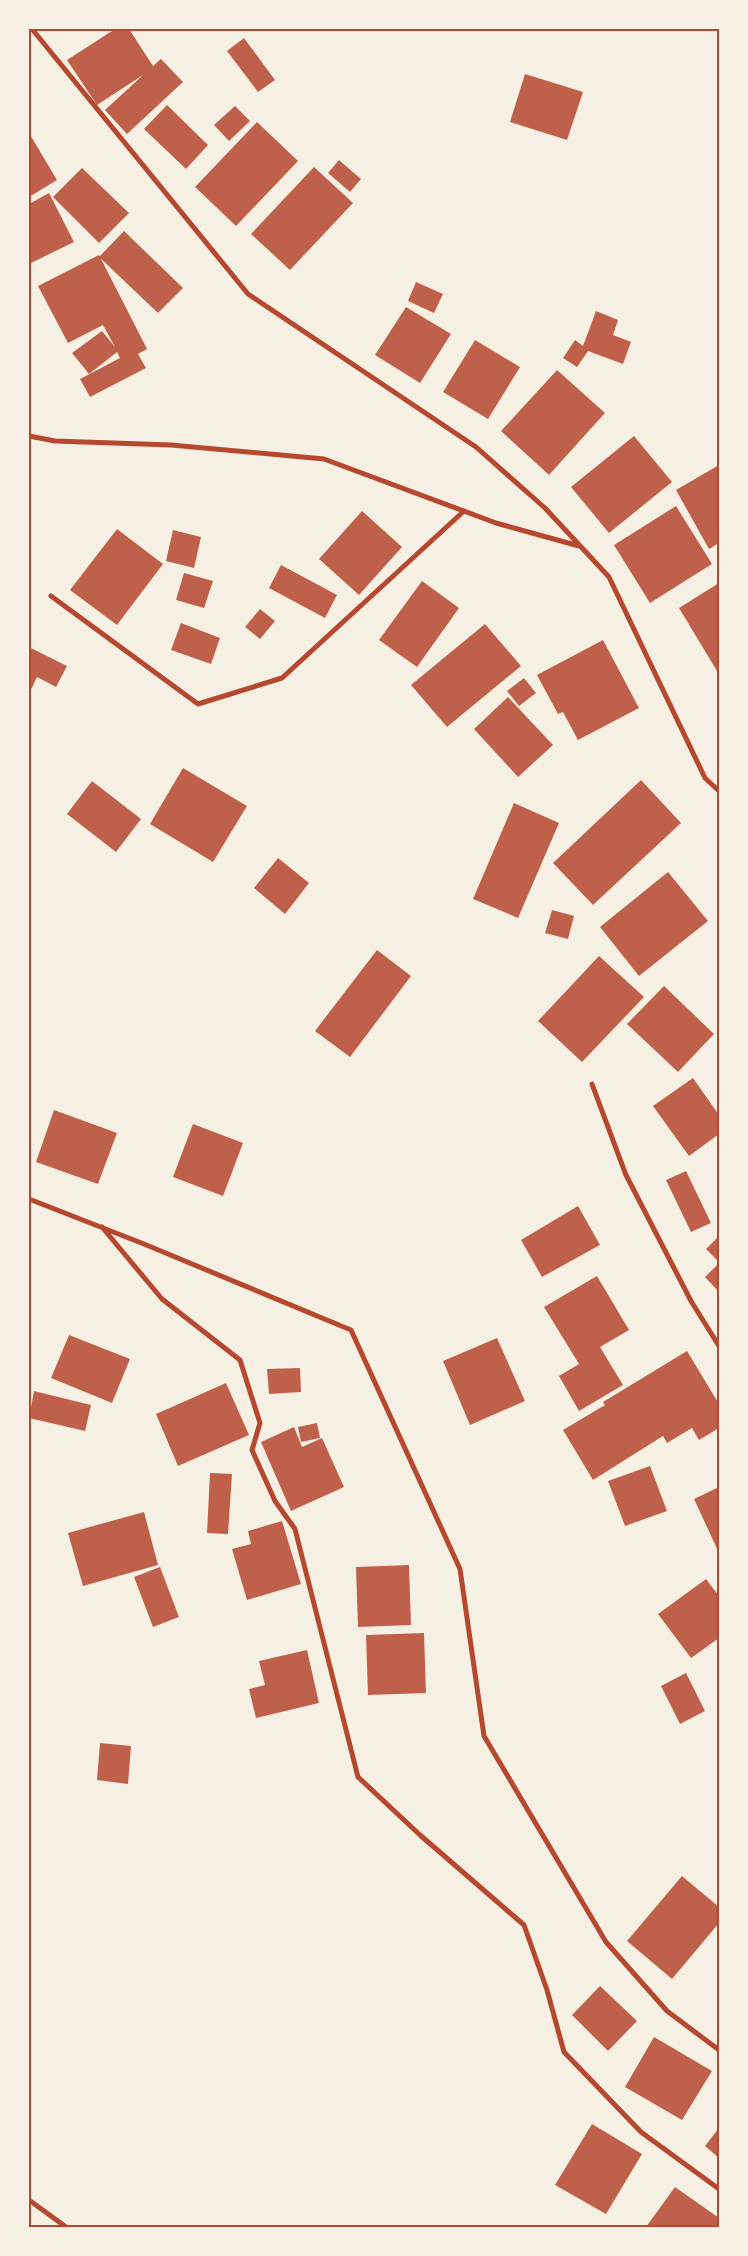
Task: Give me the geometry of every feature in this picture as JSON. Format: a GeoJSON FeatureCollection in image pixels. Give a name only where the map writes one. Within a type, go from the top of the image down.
{"type":"FeatureCollection","features":[{"type":"Feature","properties":{"kind":"street"},"geometry":{"type":"LineString","coordinates":[[32,29],[248,294],[476,446],[545,508],[609,577],[705,778],[719,791]]}},
{"type":"Feature","properties":{"kind":"street"},"geometry":{"type":"LineString","coordinates":[[29,436],[54,441],[171,445],[324,459],[496,523],[580,546]]}},
{"type":"Feature","properties":{"kind":"street"},"geometry":{"type":"LineString","coordinates":[[51,596],[198,704],[282,678],[464,511]]}},
{"type":"Feature","properties":{"kind":"street"},"geometry":{"type":"LineString","coordinates":[[592,1084],[626,1175],[691,1301],[719,1346]]}},
{"type":"Feature","properties":{"kind":"street"},"geometry":{"type":"LineString","coordinates":[[29,1199],[351,1330],[460,1569],[484,1736],[606,1942],[667,2011],[719,2050]]}},
{"type":"Feature","properties":{"kind":"street"},"geometry":{"type":"LineString","coordinates":[[102,1228],[162,1299],[240,1360],[260,1423],[252,1450],[275,1501],[294,1529],[358,1777],[420,1835],[524,1925],[547,1990],[564,2052],[641,2132],[719,2189]]}},
{"type":"Feature","properties":{"kind":"street"},"geometry":{"type":"LineString","coordinates":[[29,2200],[66,2227]]}},
{"type":"Feature","properties":{"kind":"building"},"geometry":{"type":"Polygon","coordinates":[[[115,29],[129,29],[153,66],[161,59],[183,82],[127,134],[105,110],[143,75],[97,105],[67,60],[115,29]]]}},
{"type":"Feature","properties":{"kind":"building"},"geometry":{"type":"Polygon","coordinates":[[[244,38],[275,80],[258,92],[227,51],[244,38]]]}},
{"type":"Feature","properties":{"kind":"building"},"geometry":{"type":"Polygon","coordinates":[[[525,74],[583,92],[567,140],[510,122],[525,74]]]}},
{"type":"Feature","properties":{"kind":"building"},"geometry":{"type":"Polygon","coordinates":[[[167,105],[208,145],[186,169],[144,129],[167,105]]]}},
{"type":"Feature","properties":{"kind":"building"},"geometry":{"type":"Polygon","coordinates":[[[235,106],[250,121],[229,141],[214,125],[235,106]]]}},
{"type":"Feature","properties":{"kind":"building"},"geometry":{"type":"Polygon","coordinates":[[[257,122],[298,161],[236,226],[195,187],[257,122]]]}},
{"type":"Feature","properties":{"kind":"building"},"geometry":{"type":"Polygon","coordinates":[[[29,133],[57,180],[29,197],[29,133]]]}},
{"type":"Feature","properties":{"kind":"building"},"geometry":{"type":"Polygon","coordinates":[[[339,160],[361,179],[350,192],[328,173],[339,160]]]}},
{"type":"Feature","properties":{"kind":"building"},"geometry":{"type":"Polygon","coordinates":[[[314,167],[353,203],[290,270],[251,234],[314,167]]]}},
{"type":"Feature","properties":{"kind":"building"},"geometry":{"type":"Polygon","coordinates":[[[82,168],[129,213],[99,243],[53,197],[82,168]]]}},
{"type":"Feature","properties":{"kind":"building"},"geometry":{"type":"Polygon","coordinates":[[[49,193],[74,242],[29,264],[29,204],[49,193]]]}},
{"type":"Feature","properties":{"kind":"building"},"geometry":{"type":"Polygon","coordinates":[[[124,231],[183,288],[158,313],[99,257],[124,231]]]}},
{"type":"Feature","properties":{"kind":"building"},"geometry":{"type":"Polygon","coordinates":[[[99,255],[147,349],[138,354],[146,368],[90,397],[80,379],[120,358],[117,352],[89,374],[72,353],[102,331],[115,347],[103,325],[68,343],[38,286],[99,255]]]}},
{"type":"Feature","properties":{"kind":"building"},"geometry":{"type":"Polygon","coordinates":[[[416,282],[443,294],[434,313],[408,301],[416,282]]]}},
{"type":"Feature","properties":{"kind":"building"},"geometry":{"type":"Polygon","coordinates":[[[406,307],[451,334],[420,383],[375,355],[406,307]]]}},
{"type":"Feature","properties":{"kind":"building"},"geometry":{"type":"Polygon","coordinates":[[[596,311],[618,320],[613,335],[631,342],[623,364],[588,351],[577,367],[563,358],[575,340],[583,346],[596,311]]]}},
{"type":"Feature","properties":{"kind":"building"},"geometry":{"type":"Polygon","coordinates":[[[475,340],[520,367],[488,419],[443,392],[475,340]]]}},
{"type":"Feature","properties":{"kind":"building"},"geometry":{"type":"Polygon","coordinates":[[[557,370],[605,413],[549,475],[501,431],[557,370]]]}},
{"type":"Feature","properties":{"kind":"building"},"geometry":{"type":"Polygon","coordinates":[[[634,436],[672,482],[609,533],[571,487],[634,436]]]}},
{"type":"Feature","properties":{"kind":"building"},"geometry":{"type":"Polygon","coordinates":[[[719,465],[719,543],[709,549],[676,490],[719,465]]]}},
{"type":"Feature","properties":{"kind":"building"},"geometry":{"type":"Polygon","coordinates":[[[676,506],[712,564],[650,603],[614,545],[676,506]]]}},
{"type":"Feature","properties":{"kind":"building"},"geometry":{"type":"Polygon","coordinates":[[[362,511],[402,547],[359,595],[319,559],[362,511]]]}},
{"type":"Feature","properties":{"kind":"building"},"geometry":{"type":"Polygon","coordinates":[[[117,529],[163,564],[117,625],[70,590],[117,529]]]}},
{"type":"Feature","properties":{"kind":"building"},"geometry":{"type":"Polygon","coordinates":[[[173,530],[201,537],[194,568],[166,561],[173,530]]]}},
{"type":"Feature","properties":{"kind":"building"},"geometry":{"type":"Polygon","coordinates":[[[281,565],[337,595],[325,618],[269,588],[281,565]]]}},
{"type":"Feature","properties":{"kind":"building"},"geometry":{"type":"Polygon","coordinates":[[[184,573],[213,581],[204,608],[176,600],[184,573]]]}},
{"type":"Feature","properties":{"kind":"building"},"geometry":{"type":"Polygon","coordinates":[[[422,581],[459,608],[417,667],[379,640],[422,581]]]}},
{"type":"Feature","properties":{"kind":"building"},"geometry":{"type":"Polygon","coordinates":[[[719,583],[719,670],[717,671],[679,608],[719,583]]]}},
{"type":"Feature","properties":{"kind":"building"},"geometry":{"type":"Polygon","coordinates":[[[260,609],[275,621],[260,639],[245,627],[260,609]]]}},
{"type":"Feature","properties":{"kind":"building"},"geometry":{"type":"Polygon","coordinates":[[[181,623],[220,638],[211,664],[171,650],[181,623]]]}},
{"type":"Feature","properties":{"kind":"building"},"geometry":{"type":"Polygon","coordinates":[[[485,624],[521,666],[447,727],[411,685],[485,624]]]}},
{"type":"Feature","properties":{"kind":"building"},"geometry":{"type":"Polygon","coordinates":[[[603,640],[639,708],[578,740],[563,712],[558,714],[537,675],[603,640]]]}},
{"type":"Feature","properties":{"kind":"building"},"geometry":{"type":"Polygon","coordinates":[[[29,647],[67,666],[56,687],[37,677],[29,694],[29,647]]]}},
{"type":"Feature","properties":{"kind":"building"},"geometry":{"type":"Polygon","coordinates":[[[524,678],[536,693],[519,706],[507,691],[524,678]]]}},
{"type":"Feature","properties":{"kind":"building"},"geometry":{"type":"Polygon","coordinates":[[[508,697],[553,745],[518,777],[474,729],[508,697]]]}},
{"type":"Feature","properties":{"kind":"building"},"geometry":{"type":"Polygon","coordinates":[[[183,768],[247,806],[213,862],[150,824],[183,768]]]}},
{"type":"Feature","properties":{"kind":"building"},"geometry":{"type":"Polygon","coordinates":[[[641,780],[681,823],[593,905],[553,863],[641,780]]]}},
{"type":"Feature","properties":{"kind":"building"},"geometry":{"type":"Polygon","coordinates":[[[92,781],[141,819],[116,852],[67,814],[92,781]]]}},
{"type":"Feature","properties":{"kind":"building"},"geometry":{"type":"Polygon","coordinates":[[[514,803],[559,823],[518,918],[473,899],[514,803]]]}},
{"type":"Feature","properties":{"kind":"building"},"geometry":{"type":"Polygon","coordinates":[[[278,858],[309,883],[285,914],[254,888],[278,858]]]}},
{"type":"Feature","properties":{"kind":"building"},"geometry":{"type":"Polygon","coordinates":[[[668,872],[708,921],[639,976],[600,927],[668,872]]]}},
{"type":"Feature","properties":{"kind":"building"},"geometry":{"type":"Polygon","coordinates":[[[552,910],[574,916],[568,939],[545,933],[552,910]]]}},
{"type":"Feature","properties":{"kind":"building"},"geometry":{"type":"Polygon","coordinates":[[[377,950],[411,976],[350,1057],[315,1031],[377,950]]]}},
{"type":"Feature","properties":{"kind":"building"},"geometry":{"type":"Polygon","coordinates":[[[599,956],[644,997],[582,1062],[538,1021],[599,956]]]}},
{"type":"Feature","properties":{"kind":"building"},"geometry":{"type":"Polygon","coordinates":[[[664,986],[714,1034],[678,1072],[627,1024],[664,986]]]}},
{"type":"Feature","properties":{"kind":"building"},"geometry":{"type":"Polygon","coordinates":[[[693,1078],[719,1115],[719,1134],[689,1156],[653,1106],[693,1078]]]}},
{"type":"Feature","properties":{"kind":"building"},"geometry":{"type":"Polygon","coordinates":[[[54,1110],[117,1133],[98,1184],[36,1162],[54,1110]]]}},
{"type":"Feature","properties":{"kind":"building"},"geometry":{"type":"Polygon","coordinates":[[[193,1124],[243,1143],[223,1196],[173,1177],[193,1124]]]}},
{"type":"Feature","properties":{"kind":"building"},"geometry":{"type":"Polygon","coordinates":[[[686,1171],[711,1223],[691,1232],[666,1180],[686,1171]]]}},
{"type":"Feature","properties":{"kind":"building"},"geometry":{"type":"Polygon","coordinates":[[[578,1206],[600,1245],[542,1277],[521,1240],[578,1206]]]}},
{"type":"Feature","properties":{"kind":"building"},"geometry":{"type":"Polygon","coordinates":[[[719,1236],[719,1262],[706,1249],[719,1236]]]}},
{"type":"Feature","properties":{"kind":"building"},"geometry":{"type":"Polygon","coordinates":[[[719,1263],[719,1292],[705,1277],[719,1263]]]}},
{"type":"Feature","properties":{"kind":"building"},"geometry":{"type":"Polygon","coordinates":[[[597,1276],[629,1330],[600,1347],[623,1385],[579,1411],[559,1376],[579,1364],[544,1307],[597,1276]]]}},
{"type":"Feature","properties":{"kind":"building"},"geometry":{"type":"Polygon","coordinates":[[[69,1335],[130,1359],[112,1403],[51,1378],[69,1335]]]}},
{"type":"Feature","properties":{"kind":"building"},"geometry":{"type":"Polygon","coordinates":[[[497,1338],[525,1401],[470,1425],[443,1361],[497,1338]]]}},
{"type":"Feature","properties":{"kind":"building"},"geometry":{"type":"Polygon","coordinates":[[[687,1351],[719,1404],[719,1428],[699,1440],[692,1428],[667,1443],[663,1436],[593,1480],[563,1430],[605,1405],[603,1402],[687,1351]]]}},
{"type":"Feature","properties":{"kind":"building"},"geometry":{"type":"Polygon","coordinates":[[[300,1368],[301,1392],[269,1394],[267,1369],[300,1368]]]}},
{"type":"Feature","properties":{"kind":"building"},"geometry":{"type":"Polygon","coordinates":[[[226,1383],[249,1435],[178,1466],[156,1414],[226,1383]]]}},
{"type":"Feature","properties":{"kind":"building"},"geometry":{"type":"Polygon","coordinates":[[[34,1391],[91,1405],[85,1431],[29,1418],[34,1391]]]}},
{"type":"Feature","properties":{"kind":"building"},"geometry":{"type":"Polygon","coordinates":[[[317,1423],[320,1438],[301,1442],[298,1427],[317,1423]]]}},
{"type":"Feature","properties":{"kind":"building"},"geometry":{"type":"Polygon","coordinates":[[[294,1427],[302,1447],[322,1438],[344,1487],[291,1511],[261,1442],[294,1427]]]}},
{"type":"Feature","properties":{"kind":"building"},"geometry":{"type":"Polygon","coordinates":[[[650,1466],[667,1511],[625,1526],[608,1481],[650,1466]]]}},
{"type":"Feature","properties":{"kind":"building"},"geometry":{"type":"Polygon","coordinates":[[[210,1473],[232,1474],[228,1534],[207,1533],[210,1473]]]}},
{"type":"Feature","properties":{"kind":"building"},"geometry":{"type":"Polygon","coordinates":[[[719,1487],[719,1553],[694,1499],[719,1487]]]}},
{"type":"Feature","properties":{"kind":"building"},"geometry":{"type":"Polygon","coordinates":[[[144,1512],[158,1565],[83,1586],[68,1533],[144,1512]]]}},
{"type":"Feature","properties":{"kind":"building"},"geometry":{"type":"Polygon","coordinates":[[[282,1521],[301,1584],[247,1600],[232,1549],[251,1544],[248,1531],[282,1521]]]}},
{"type":"Feature","properties":{"kind":"building"},"geometry":{"type":"Polygon","coordinates":[[[409,1565],[411,1625],[358,1627],[356,1567],[409,1565]]]}},
{"type":"Feature","properties":{"kind":"building"},"geometry":{"type":"Polygon","coordinates":[[[160,1567],[179,1617],[153,1627],[134,1577],[160,1567]]]}},
{"type":"Feature","properties":{"kind":"building"},"geometry":{"type":"Polygon","coordinates":[[[706,1579],[719,1596],[719,1638],[691,1658],[658,1614],[706,1579]]]}},
{"type":"Feature","properties":{"kind":"building"},"geometry":{"type":"Polygon","coordinates":[[[424,1633],[426,1693],[368,1695],[366,1635],[424,1633]]]}},
{"type":"Feature","properties":{"kind":"building"},"geometry":{"type":"Polygon","coordinates":[[[307,1650],[319,1703],[256,1718],[249,1689],[265,1685],[259,1661],[307,1650]]]}},
{"type":"Feature","properties":{"kind":"building"},"geometry":{"type":"Polygon","coordinates":[[[686,1673],[705,1711],[680,1724],[661,1686],[686,1673]]]}},
{"type":"Feature","properties":{"kind":"building"},"geometry":{"type":"Polygon","coordinates":[[[100,1743],[131,1746],[128,1784],[97,1780],[100,1743]]]}},
{"type":"Feature","properties":{"kind":"building"},"geometry":{"type":"Polygon","coordinates":[[[682,1876],[719,1907],[719,1923],[672,1979],[627,1941],[682,1876]]]}},
{"type":"Feature","properties":{"kind":"building"},"geometry":{"type":"Polygon","coordinates":[[[600,1986],[637,2021],[608,2051],[572,2015],[600,1986]]]}},
{"type":"Feature","properties":{"kind":"building"},"geometry":{"type":"Polygon","coordinates":[[[654,2037],[712,2071],[682,2120],[625,2087],[654,2037]]]}},
{"type":"Feature","properties":{"kind":"building"},"geometry":{"type":"Polygon","coordinates":[[[592,2124],[642,2154],[606,2214],[555,2185],[592,2124]]]}},
{"type":"Feature","properties":{"kind":"building"},"geometry":{"type":"Polygon","coordinates":[[[719,2128],[719,2158],[705,2146],[719,2128]]]}},
{"type":"Feature","properties":{"kind":"building"},"geometry":{"type":"Polygon","coordinates":[[[675,2187],[719,2218],[719,2227],[646,2227],[675,2187]]]}}]}
